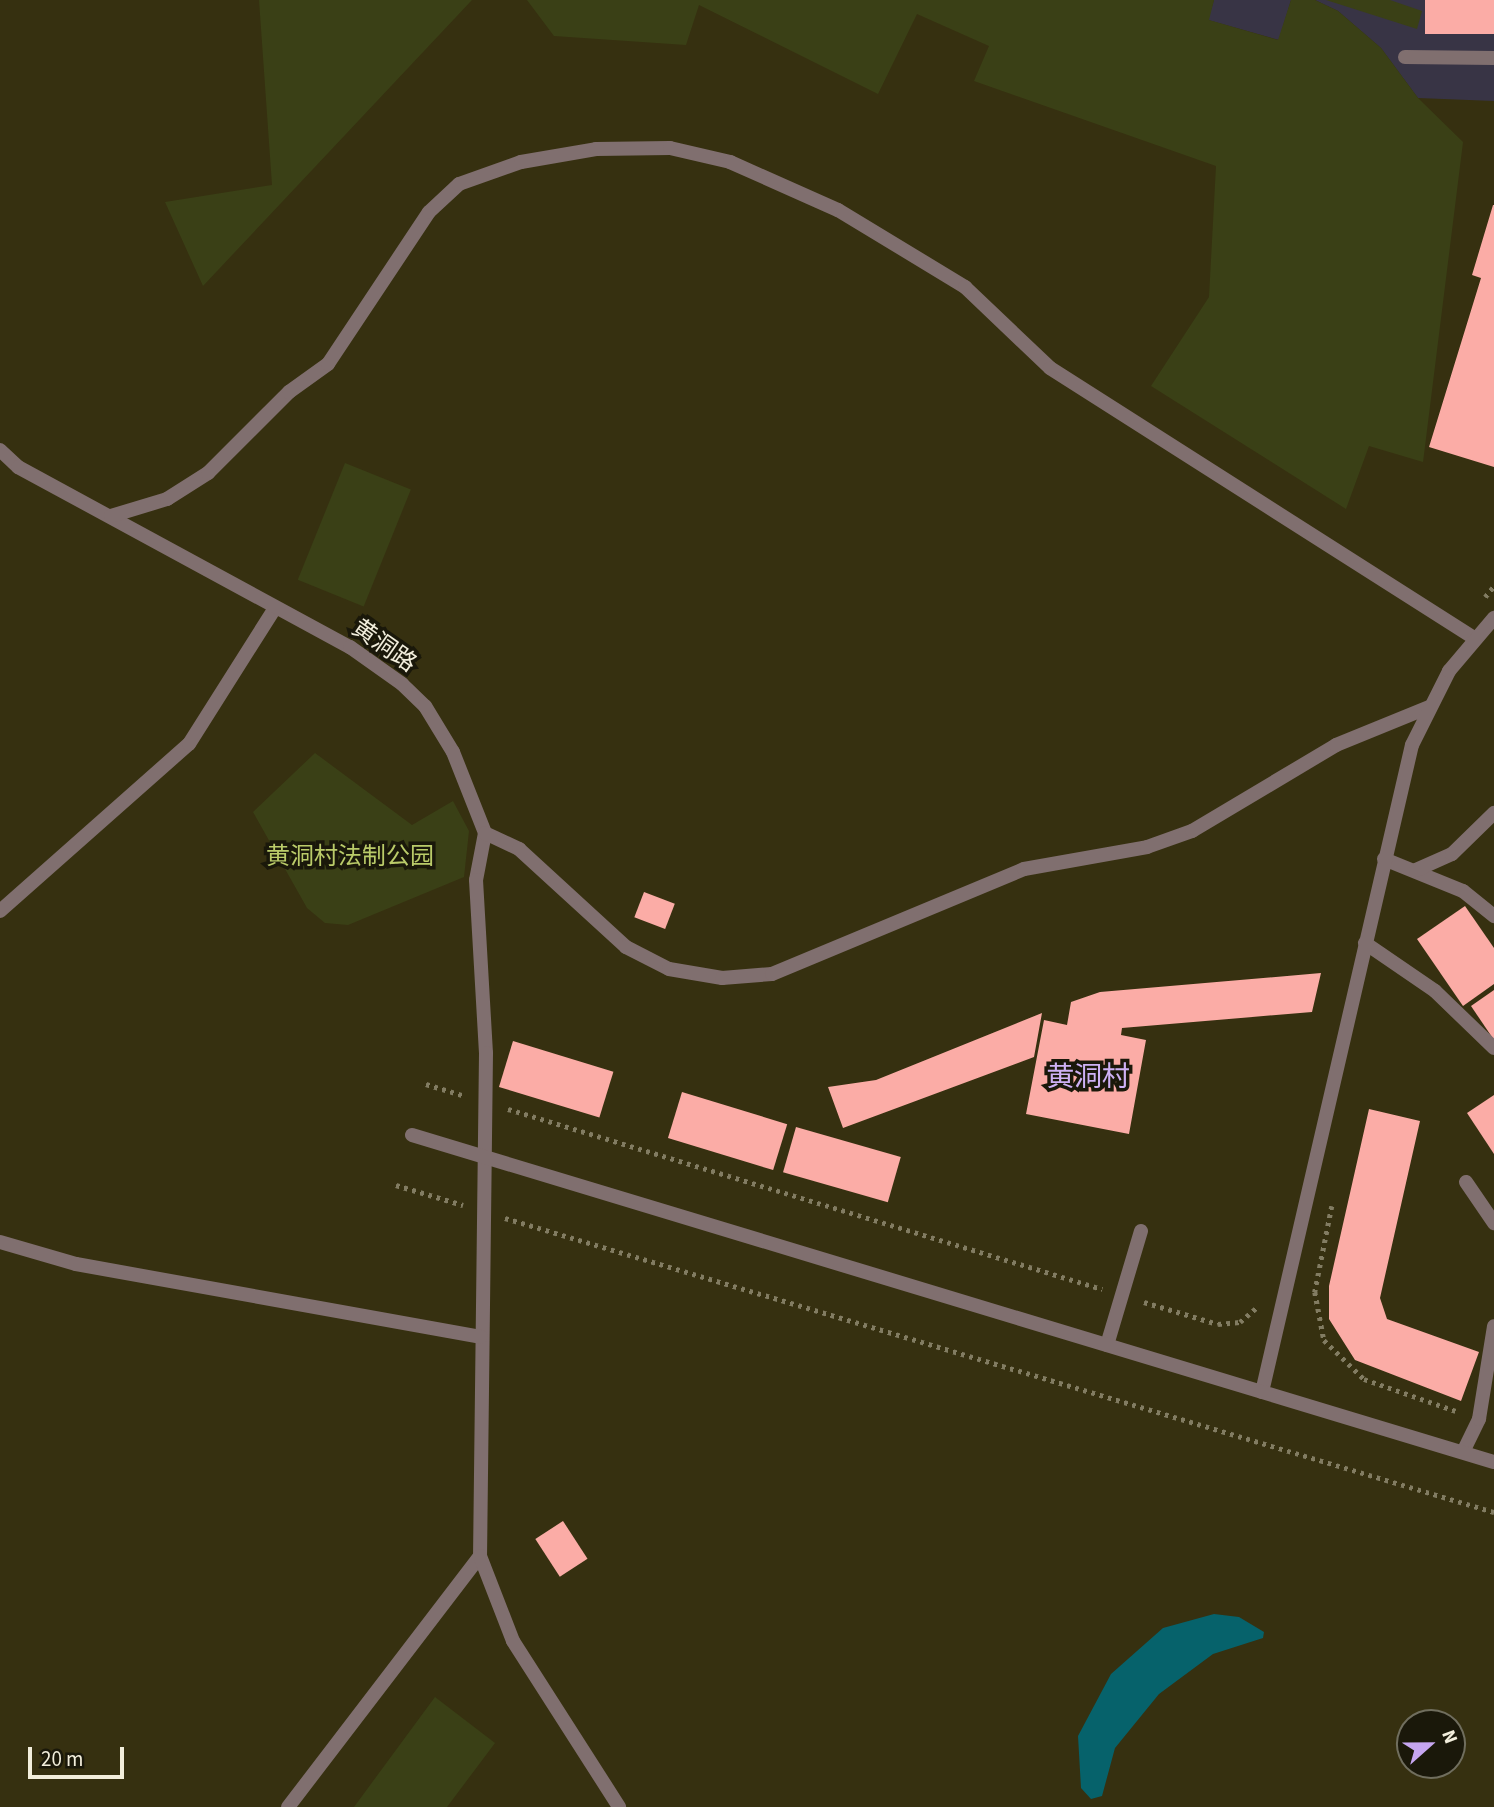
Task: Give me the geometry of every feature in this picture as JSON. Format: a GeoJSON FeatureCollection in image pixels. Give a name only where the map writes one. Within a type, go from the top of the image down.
{"type":"FeatureCollection","features":[{"type":"Feature","properties":{"kind":"street"},"geometry":{"type":"LineString","coordinates":[[1405,57],[1494,58]]}},
{"type":"Feature","properties":{"kind":"street"},"geometry":{"type":"LineString","coordinates":[[111,516],[167,499],[208,472],[289,392],[328,364],[429,212],[459,184],[521,162],[596,149],[670,148],[730,162],[838,210],[942,273],[1050,368],[1474,638]]}},
{"type":"Feature","properties":{"kind":"street","name":"黄洞路"},"geometry":{"type":"LineString","coordinates":[[0,450],[111,516],[350,647],[425,706],[453,752],[485,833]]}},
{"type":"Feature","properties":{"kind":"street"},"geometry":{"type":"LineString","coordinates":[[0,911],[189,744],[275,608]]}},
{"type":"Feature","properties":{"kind":"street"},"geometry":{"type":"LineString","coordinates":[[1262,1392],[1401,784],[1429,707],[1474,638],[1494,618]]}},
{"type":"Feature","properties":{"kind":"street"},"geometry":{"type":"LineString","coordinates":[[619,1807],[513,1641],[480,1556],[480,1337],[486,1053],[476,880],[485,833],[519,849],[626,947],[668,969],[722,978],[772,974],[1024,869],[1147,846],[1192,831],[1336,745],[1429,707]]}},
{"type":"Feature","properties":{"kind":"street"},"geometry":{"type":"LineString","coordinates":[[1416,870],[1452,854],[1494,813]]}},
{"type":"Feature","properties":{"kind":"street"},"geometry":{"type":"LineString","coordinates":[[1384,859],[1463,891],[1494,916]]}},
{"type":"Feature","properties":{"kind":"street"},"geometry":{"type":"LineString","coordinates":[[1365,943],[1435,991],[1494,1048]]}},
{"type":"Feature","properties":{"kind":"street"},"geometry":{"type":"LineString","coordinates":[[412,1135],[1494,1462]]}},
{"type":"Feature","properties":{"kind":"street"},"geometry":{"type":"LineString","coordinates":[[1466,1182],[1494,1223]]}},
{"type":"Feature","properties":{"kind":"street"},"geometry":{"type":"LineString","coordinates":[[1107,1345],[1141,1231]]}},
{"type":"Feature","properties":{"kind":"street"},"geometry":{"type":"LineString","coordinates":[[0,1242],[76,1264],[480,1337]]}},
{"type":"Feature","properties":{"kind":"street"},"geometry":{"type":"LineString","coordinates":[[1463,1452],[1479,1419],[1494,1326]]}},
{"type":"Feature","properties":{"kind":"street"},"geometry":{"type":"LineString","coordinates":[[288,1807],[480,1556]]}},
{"type":"Feature","properties":{"kind":"path"},"geometry":{"type":"LineString","coordinates":[[1477,605],[1494,586]]}},
{"type":"Feature","properties":{"kind":"path"},"geometry":{"type":"LineString","coordinates":[[426,1084],[466,1096]]}},
{"type":"Feature","properties":{"kind":"path"},"geometry":{"type":"LineString","coordinates":[[492,1104],[1113,1292]]}},
{"type":"Feature","properties":{"kind":"path"},"geometry":{"type":"LineString","coordinates":[[396,1185],[476,1209]]}},
{"type":"Feature","properties":{"kind":"path"},"geometry":{"type":"LineString","coordinates":[[1334,1195],[1315,1308],[1334,1356],[1364,1379],[1479,1419]]}},
{"type":"Feature","properties":{"kind":"path"},"geometry":{"type":"LineString","coordinates":[[490,1213],[1494,1512]]}},
{"type":"Feature","properties":{"kind":"path"},"geometry":{"type":"LineString","coordinates":[[1139,1300],[1226,1324],[1246,1318],[1261,1299]]}},
{"type":"Feature","properties":{"kind":"shaded area"},"geometry":{"type":"Polygon","coordinates":[[[1214,0],[1291,0],[1279,40],[1208,20],[1214,0]]]}},
{"type":"Feature","properties":{"kind":"shaded area"},"geometry":{"type":"Polygon","coordinates":[[[1315,0],[1494,0],[1494,101],[1418,98],[1381,48],[1338,11],[1315,0]]]}},
{"type":"Feature","properties":{"kind":"green space"},"geometry":{"type":"Polygon","coordinates":[[[259,0],[472,0],[203,286],[165,202],[272,185],[259,0]]]}},
{"type":"Feature","properties":{"kind":"green space"},"geometry":{"type":"Polygon","coordinates":[[[527,0],[1214,0],[1209,20],[1278,40],[1291,0],[1315,0],[1338,11],[1381,48],[1418,98],[1463,142],[1423,462],[1369,446],[1346,509],[1151,386],[1209,297],[1216,166],[974,81],[989,46],[917,14],[878,94],[699,5],[686,45],[554,36],[527,0]]]}},
{"type":"Feature","properties":{"kind":"green space"},"geometry":{"type":"Polygon","coordinates":[[[1326,0],[1390,0],[1422,11],[1417,29],[1326,0]]]}},
{"type":"Feature","properties":{"kind":"green space"},"geometry":{"type":"Polygon","coordinates":[[[345,463],[411,490],[364,606],[298,580],[345,463]]]}},
{"type":"Feature","properties":{"kind":"green space","name":"黄洞村法制公园"},"geometry":{"type":"Polygon","coordinates":[[[315,753],[412,825],[453,801],[469,831],[464,877],[348,925],[325,923],[307,908],[253,812],[315,753]]]}},
{"type":"Feature","properties":{"kind":"green space"},"geometry":{"type":"Polygon","coordinates":[[[435,1697],[495,1743],[447,1807],[354,1807],[435,1697]]]}},
{"type":"Feature","properties":{"kind":"water"},"geometry":{"type":"Polygon","coordinates":[[[1214,1614],[1239,1617],[1264,1632],[1263,1638],[1213,1654],[1159,1694],[1115,1748],[1102,1796],[1091,1799],[1081,1788],[1078,1736],[1111,1674],[1163,1628],[1214,1614]]]}},
{"type":"Feature","properties":{"kind":"building"},"geometry":{"type":"Polygon","coordinates":[[[1425,0],[1494,0],[1494,34],[1425,34],[1425,0]]]}},
{"type":"Feature","properties":{"kind":"building"},"geometry":{"type":"Polygon","coordinates":[[[1493,205],[1494,467],[1429,447],[1481,278],[1472,275],[1493,205]]]}},
{"type":"Feature","properties":{"kind":"building"},"geometry":{"type":"Polygon","coordinates":[[[644,892],[675,904],[665,929],[634,917],[644,892]]]}},
{"type":"Feature","properties":{"kind":"building"},"geometry":{"type":"Polygon","coordinates":[[[1465,906],[1494,948],[1494,984],[1463,1006],[1417,939],[1465,906]]]}},
{"type":"Feature","properties":{"kind":"building"},"geometry":{"type":"Polygon","coordinates":[[[1321,973],[1312,1012],[1122,1028],[1121,1035],[1146,1040],[1129,1134],[1026,1114],[1044,1020],[1067,1025],[1071,1002],[1100,992],[1321,973]]]}},
{"type":"Feature","properties":{"kind":"building"},"geometry":{"type":"Polygon","coordinates":[[[1494,990],[1494,1040],[1471,1006],[1494,990]]]}},
{"type":"Feature","properties":{"kind":"building"},"geometry":{"type":"Polygon","coordinates":[[[1042,1013],[1034,1057],[843,1128],[828,1087],[876,1080],[1042,1013]]]}},
{"type":"Feature","properties":{"kind":"building"},"geometry":{"type":"Polygon","coordinates":[[[513,1041],[613,1072],[599,1118],[499,1087],[513,1041]]]}},
{"type":"Feature","properties":{"kind":"building"},"geometry":{"type":"Polygon","coordinates":[[[682,1092],[787,1124],[773,1170],[668,1138],[682,1092]]]}},
{"type":"Feature","properties":{"kind":"building"},"geometry":{"type":"Polygon","coordinates":[[[1494,1095],[1494,1154],[1467,1113],[1494,1095]]]}},
{"type":"Feature","properties":{"kind":"building"},"geometry":{"type":"Polygon","coordinates":[[[1369,1109],[1420,1121],[1380,1298],[1387,1319],[1479,1352],[1461,1401],[1355,1360],[1329,1319],[1329,1286],[1369,1109]]]}},
{"type":"Feature","properties":{"kind":"building"},"geometry":{"type":"Polygon","coordinates":[[[796,1127],[901,1157],[888,1202],[783,1172],[796,1127]]]}},
{"type":"Feature","properties":{"kind":"building"},"geometry":{"type":"Polygon","coordinates":[[[563,1521],[588,1559],[560,1577],[535,1539],[563,1521]]]}},
{"type":"Feature","properties":{"kind":"district","name":"黄洞村"},"geometry":{"type":"Point","coordinates":[1088,1077]}}]}
